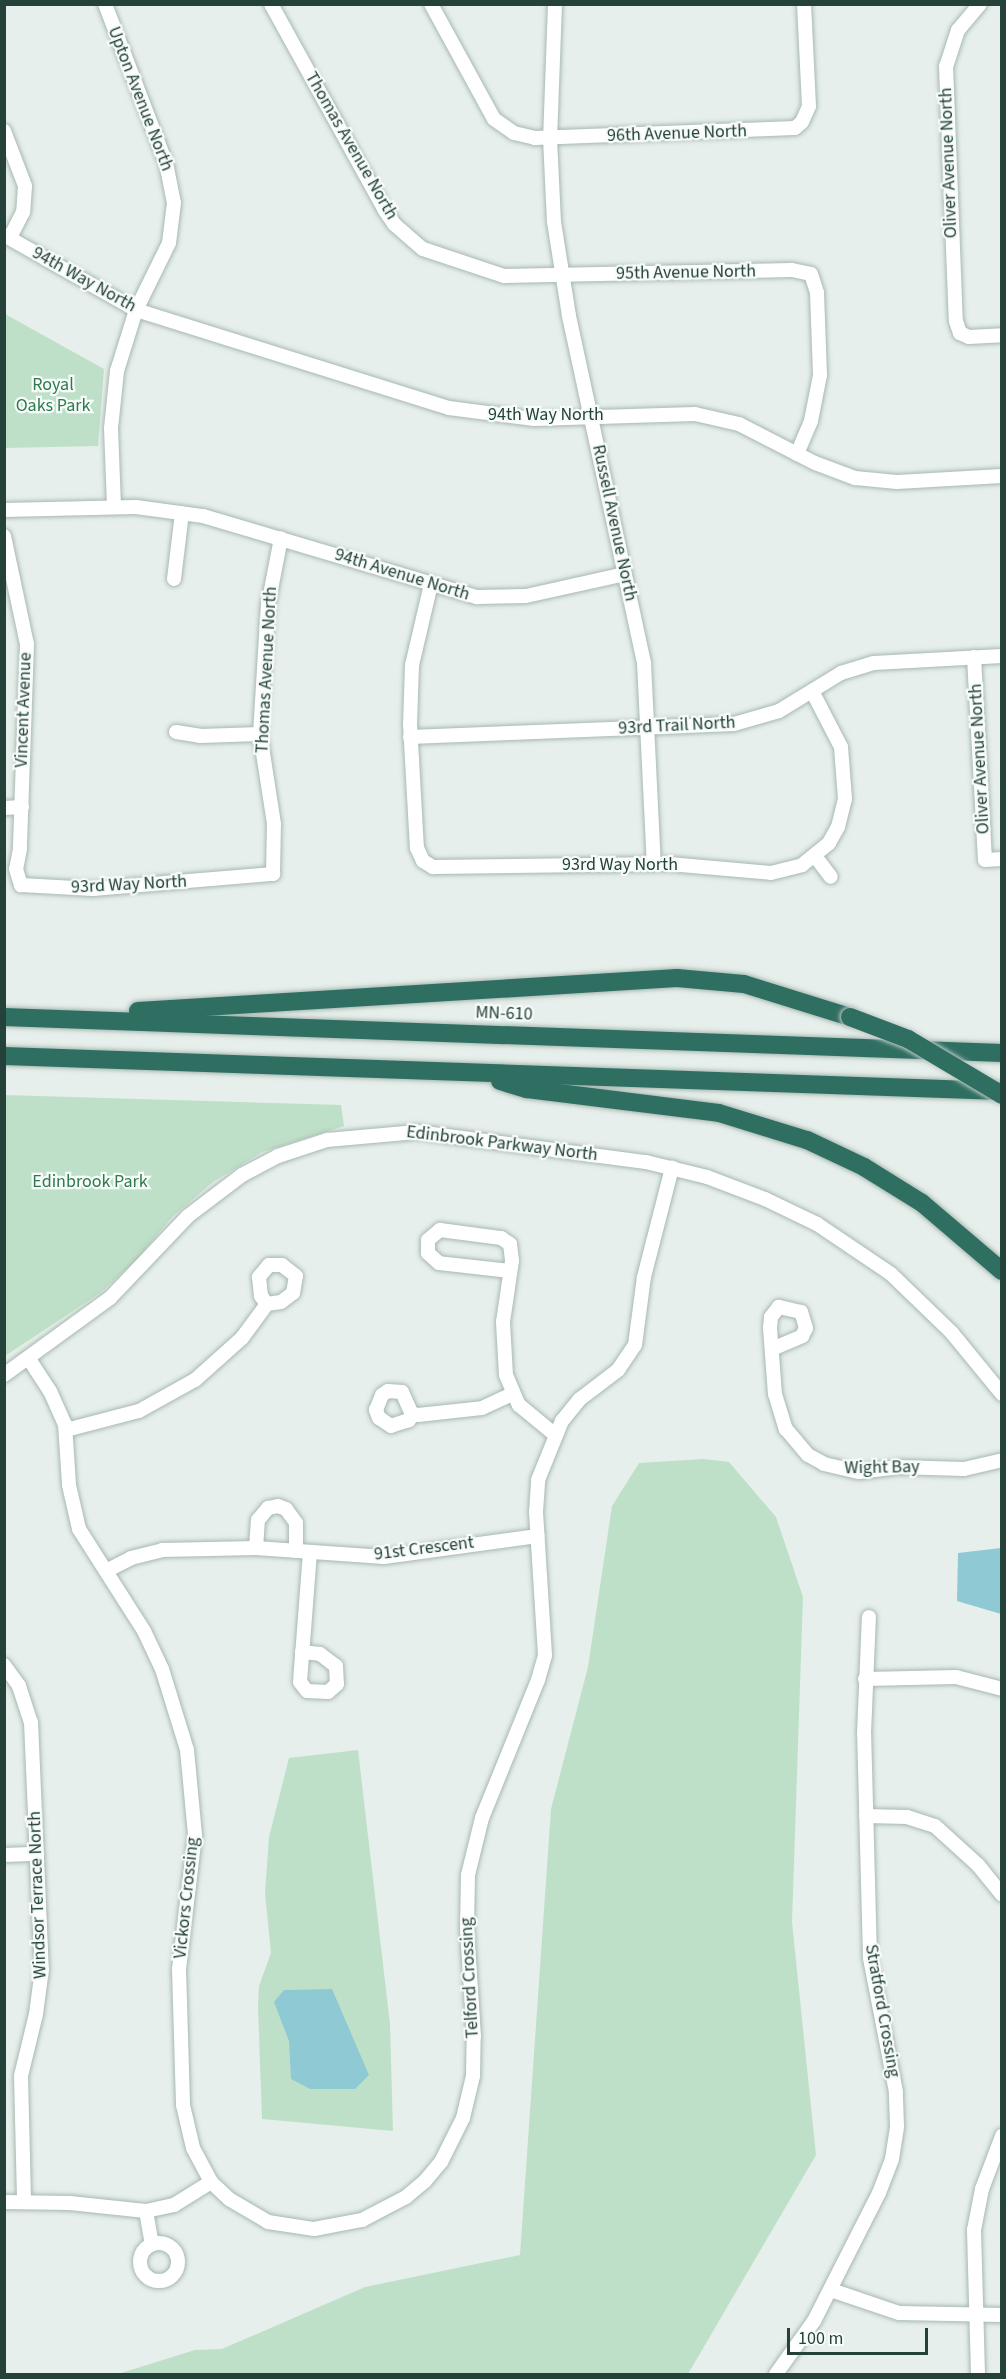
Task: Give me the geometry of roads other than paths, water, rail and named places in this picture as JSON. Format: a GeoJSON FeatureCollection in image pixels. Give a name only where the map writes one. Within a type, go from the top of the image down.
{"type":"FeatureCollection","features":[{"type":"Feature","properties":{"kind":"highway"},"geometry":{"type":"LineString","coordinates":[[4,1009],[182,1010],[677,978],[744,984],[850,1017],[908,1039],[1002,1093]]}},
{"type":"Feature","properties":{"kind":"highway","name":"MN-610"},"geometry":{"type":"LineString","coordinates":[[4,1017],[1002,1053]]}},
{"type":"Feature","properties":{"kind":"highway"},"geometry":{"type":"LineString","coordinates":[[4,1056],[1002,1093]]}},
{"type":"Feature","properties":{"kind":"highway"},"geometry":{"type":"LineString","coordinates":[[475,1074],[527,1089],[719,1113],[807,1140],[904,1191],[957,1230],[1002,1271]]}},
{"type":"Feature","properties":{"kind":"street","name":"Upton Avenue North"},"geometry":{"type":"LineString","coordinates":[[105,4],[166,163],[174,203],[169,243],[136,310],[126,338],[112,399],[114,507]]}},
{"type":"Feature","properties":{"kind":"street","name":"Thomas Avenue North"},"geometry":{"type":"LineString","coordinates":[[271,4],[384,209],[409,239],[436,255],[485,272],[504,276],[561,275]]}},
{"type":"Feature","properties":{"kind":"street","name":"96th Avenue North"},"geometry":{"type":"LineString","coordinates":[[431,4],[494,119],[514,134],[550,138],[786,131],[802,122],[809,106],[804,4]]}},
{"type":"Feature","properties":{"kind":"street","name":"Russell Avenue North"},"geometry":{"type":"LineString","coordinates":[[555,4],[550,138],[561,275],[644,663],[650,728],[654,864]]}},
{"type":"Feature","properties":{"kind":"street","name":"Oliver Avenue North"},"geometry":{"type":"LineString","coordinates":[[980,4],[957,30],[946,66],[956,321],[960,333],[969,336],[1002,335]]}},
{"type":"Feature","properties":{"kind":"street"},"geometry":{"type":"LineString","coordinates":[[4,131],[25,186],[23,212],[7,237]]}},
{"type":"Feature","properties":{"kind":"street","name":"94th Way North"},"geometry":{"type":"LineString","coordinates":[[7,237],[136,310],[466,412],[504,418],[673,413],[717,418],[834,472],[876,481],[1002,476]]}},
{"type":"Feature","properties":{"kind":"street","name":"95th Avenue North"},"geometry":{"type":"LineString","coordinates":[[561,275],[792,270],[811,274],[817,293],[820,375],[811,421],[797,454]]}},
{"type":"Feature","properties":{"kind":"street","name":"94th Avenue North"},"geometry":{"type":"LineString","coordinates":[[4,510],[114,507],[182,513],[281,538],[477,597],[508,598],[625,574]]}},
{"type":"Feature","properties":{"kind":"street"},"geometry":{"type":"LineString","coordinates":[[174,579],[182,513]]}},
{"type":"Feature","properties":{"kind":"street","name":"Vincent Avenue"},"geometry":{"type":"LineString","coordinates":[[4,537],[27,644],[22,807],[16,869],[21,885]]}},
{"type":"Feature","properties":{"kind":"street","name":"Thomas Avenue North"},"geometry":{"type":"LineString","coordinates":[[273,874],[274,824],[260,734],[268,605],[281,538]]}},
{"type":"Feature","properties":{"kind":"street"},"geometry":{"type":"LineString","coordinates":[[410,737],[412,665],[431,584]]}},
{"type":"Feature","properties":{"kind":"street","name":"93rd Trail North"},"geometry":{"type":"LineString","coordinates":[[410,737],[734,724],[779,711],[841,673],[874,663],[1002,656]]}},
{"type":"Feature","properties":{"kind":"street","name":"Oliver Avenue North"},"geometry":{"type":"LineString","coordinates":[[974,657],[985,860],[1002,859]]}},
{"type":"Feature","properties":{"kind":"street"},"geometry":{"type":"LineString","coordinates":[[812,691],[841,747],[845,799],[838,827],[815,856],[831,877]]}},
{"type":"Feature","properties":{"kind":"street"},"geometry":{"type":"LineString","coordinates":[[176,732],[200,736],[260,734]]}},
{"type":"Feature","properties":{"kind":"street","name":"93rd Way North"},"geometry":{"type":"LineString","coordinates":[[410,737],[416,839],[423,861],[449,869],[654,864],[771,873],[789,870],[815,856]]}},
{"type":"Feature","properties":{"kind":"street"},"geometry":{"type":"LineString","coordinates":[[4,808],[22,807]]}},
{"type":"Feature","properties":{"kind":"street","name":"93rd Way North"},"geometry":{"type":"LineString","coordinates":[[21,885],[93,888],[273,874]]}},
{"type":"Feature","properties":{"kind":"street","name":"Edinbrook Parkway North"},"geometry":{"type":"LineString","coordinates":[[4,1375],[110,1298],[201,1204],[250,1170],[299,1148],[357,1134],[417,1132],[672,1168],[765,1199],[817,1224],[859,1251],[935,1314],[1002,1394]]}},
{"type":"Feature","properties":{"kind":"street","name":"Telford Crossing"},"geometry":{"type":"LineString","coordinates":[[211,2182],[229,2199],[268,2222],[291,2228],[339,2226],[362,2220],[406,2197],[441,2162],[453,2141],[473,2076],[473,1997],[467,1921],[474,1846],[492,1790],[538,1680],[544,1655],[538,1536],[538,1480],[554,1434],[580,1399],[622,1366],[635,1346],[644,1277],[672,1168]]}},
{"type":"Feature","properties":{"kind":"street"},"geometry":{"type":"LineString","coordinates":[[510,1271],[439,1263],[428,1253],[428,1240],[440,1230],[501,1238],[510,1244],[510,1271],[503,1322],[505,1364],[512,1394],[533,1420],[554,1434]]}},
{"type":"Feature","properties":{"kind":"street"},"geometry":{"type":"LineString","coordinates":[[66,1430],[110,1421],[168,1397],[219,1360],[242,1338],[267,1304]]}},
{"type":"Feature","properties":{"kind":"street","name":"Wight Bay"},"geometry":{"type":"LineString","coordinates":[[772,1349],[775,1394],[786,1429],[808,1455],[824,1464],[859,1472],[908,1466],[964,1469],[1002,1460]]}},
{"type":"Feature","properties":{"kind":"street","name":"Vickors Crossing"},"geometry":{"type":"LineString","coordinates":[[29,1359],[50,1391],[66,1430],[72,1508],[79,1529],[144,1631],[162,1669],[187,1750],[195,1835],[179,1969],[183,2105],[193,2148],[211,2182]]}},
{"type":"Feature","properties":{"kind":"street"},"geometry":{"type":"LineString","coordinates":[[412,1414],[482,1408],[512,1394]]}},
{"type":"Feature","properties":{"kind":"street"},"geometry":{"type":"LineString","coordinates":[[256,1548],[258,1520],[268,1508],[278,1506],[286,1509],[296,1523],[303,1552],[302,1652]]}},
{"type":"Feature","properties":{"kind":"street","name":"91st Crescent"},"geometry":{"type":"LineString","coordinates":[[106,1571],[131,1558],[162,1550],[256,1548],[384,1557],[538,1536]]}},
{"type":"Feature","properties":{"kind":"street","name":"Stratford Crossing"},"geometry":{"type":"LineString","coordinates":[[776,2374],[801,2343],[831,2290],[886,2176],[897,2126],[896,2092],[870,1958],[865,1679],[869,1617]]}},
{"type":"Feature","properties":{"kind":"street","name":"Windsor Terrace North"},"geometry":{"type":"LineString","coordinates":[[4,1665],[19,1686],[31,1722],[42,1969],[36,2014],[21,2076],[24,2201]]}},
{"type":"Feature","properties":{"kind":"street"},"geometry":{"type":"LineString","coordinates":[[865,1679],[956,1677],[1002,1689]]}},
{"type":"Feature","properties":{"kind":"street"},"geometry":{"type":"LineString","coordinates":[[866,1816],[907,1817],[935,1826],[978,1865],[1002,1895]]}},
{"type":"Feature","properties":{"kind":"street"},"geometry":{"type":"LineString","coordinates":[[4,1855],[37,1854]]}},
{"type":"Feature","properties":{"kind":"street"},"geometry":{"type":"LineString","coordinates":[[978,2374],[977,2212],[989,2163],[1002,2136]]}},
{"type":"Feature","properties":{"kind":"street"},"geometry":{"type":"LineString","coordinates":[[4,2202],[24,2201],[146,2211],[181,2202],[211,2182]]}},
{"type":"Feature","properties":{"kind":"street"},"geometry":{"type":"LineString","coordinates":[[146,2211],[152,2244]]}},
{"type":"Feature","properties":{"kind":"street"},"geometry":{"type":"LineString","coordinates":[[831,2290],[898,2313],[1002,2315]]}},
{"type":"Feature","properties":{"kind":"water"},"geometry":{"type":"Polygon","coordinates":[[[1001,1548],[1001,1614],[957,1601],[958,1553],[1001,1548]]]}},
{"type":"Feature","properties":{"kind":"water"},"geometry":{"type":"Polygon","coordinates":[[[332,1989],[369,2075],[355,2089],[310,2089],[291,2079],[289,2041],[274,2002],[284,1990],[332,1989]]]}},
{"type":"Feature","properties":{"kind":"park label","name":"Royal Oaks Park"},"geometry":{"type":"Point","coordinates":[53,396]}},
{"type":"Feature","properties":{"kind":"park label","name":"Edinbrook Park"},"geometry":{"type":"Point","coordinates":[90,1182]}}]}
